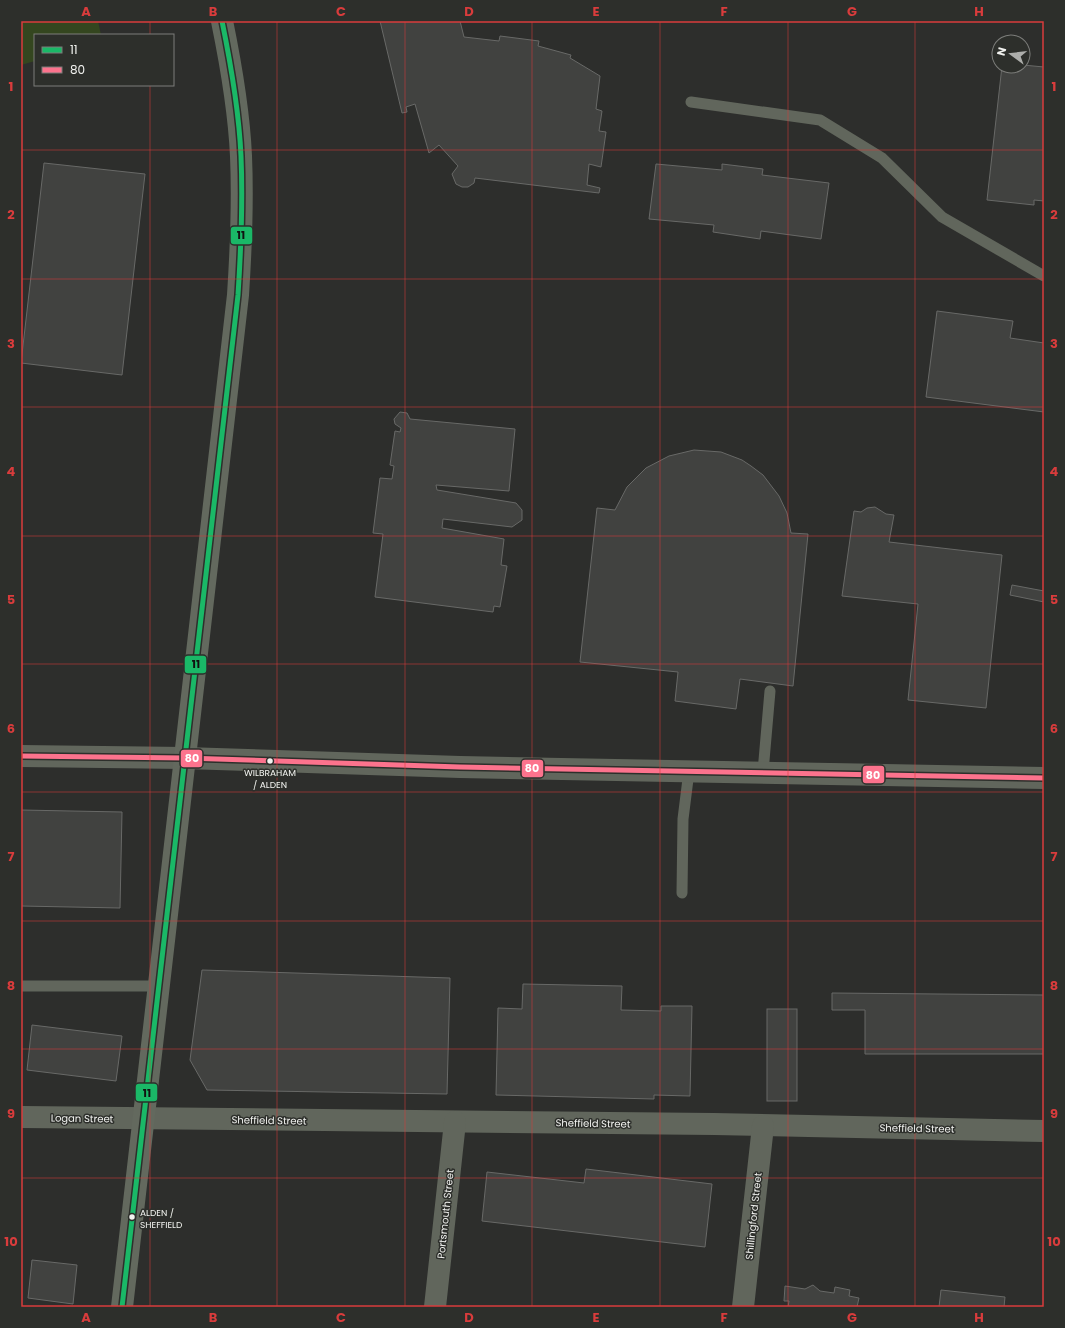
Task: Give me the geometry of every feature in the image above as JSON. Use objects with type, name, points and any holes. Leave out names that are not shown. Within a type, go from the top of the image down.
[{"type":"main road","points":[[122,1307],[234,340],[240,264],[241,154],[228,50],[222,21]]},
{"type":"street","points":[[21,756],[185,758],[452,766],[1044,778]]},
{"type":"street","name":"Logan Street","points":[[21,1117],[143,1118]]},
{"type":"street","name":"Sheffield Street","points":[[143,1118],[1044,1131]]},
{"type":"street","name":"Portsmouth Street","points":[[435,1307],[455,1122]]},
{"type":"street","name":"Shillingford Street","points":[[743,1307],[763,1126]]},
{"type":"lane","points":[[691,102],[820,120],[882,158],[942,217],[1044,276]]},
{"type":"lane","points":[[763,772],[770,691]]},
{"type":"lane","points":[[682,893],[683,819],[689,771]]},
{"type":"lane","points":[[21,986],[158,986]]},
{"type":"green space","points":[[21,21],[98,21],[101,34],[34,34],[34,61],[21,65]]},
{"type":"building","points":[[380,21],[460,21],[464,37],[499,41],[500,36],[539,41],[538,46],[571,55],[570,58],[600,76],[596,109],[602,111],[599,131],[606,132],[601,167],[589,164],[587,185],[600,188],[599,193],[475,178],[474,183],[468,187],[462,187],[456,184],[452,174],[458,166],[439,145],[429,153],[415,104],[406,107],[407,112],[402,113]]},
{"type":"building","points":[[1031,66],[1044,67],[1044,201],[1034,200],[1034,205],[987,200],[1001,74],[1031,74]]},
{"type":"building","points":[[44,163],[145,174],[122,375],[21,363]]},
{"type":"building","points":[[656,164],[722,170],[722,164],[763,169],[762,175],[829,183],[821,239],[761,231],[760,239],[713,232],[714,225],[649,219]]},
{"type":"building","points":[[937,311],[1013,321],[1010,338],[1044,343],[1044,412],[926,397]]},
{"type":"building","points":[[400,412],[407,413],[410,419],[515,429],[509,491],[436,485],[437,490],[516,503],[522,510],[522,520],[512,527],[443,519],[442,528],[504,539],[501,565],[507,566],[500,607],[494,606],[493,612],[375,597],[383,534],[373,533],[380,478],[392,479],[394,466],[390,465],[395,431],[400,432],[401,428],[395,424],[394,419]]},
{"type":"building","points":[[694,450],[721,452],[742,460],[751,466],[763,475],[779,496],[787,513],[791,533],[808,534],[793,686],[740,679],[736,709],[675,701],[678,672],[580,662],[597,508],[615,510],[627,487],[646,468],[669,456]]},
{"type":"building","points":[[875,507],[886,514],[894,515],[889,542],[1002,555],[986,708],[908,700],[918,604],[842,596],[854,511],[861,512],[867,508]]},
{"type":"building","points":[[1012,585],[1044,591],[1044,602],[1010,595]]},
{"type":"building","points":[[21,810],[122,812],[120,908],[21,906]]},
{"type":"building","points":[[202,970],[450,978],[447,1094],[207,1090],[190,1060]]},
{"type":"building","points":[[523,984],[622,986],[621,1010],[661,1011],[661,1006],[692,1006],[690,1096],[654,1095],[654,1099],[496,1095],[498,1008],[522,1009]]},
{"type":"building","points":[[832,993],[1044,995],[1044,1054],[865,1054],[865,1010],[832,1010]]},
{"type":"building","points":[[767,1009],[797,1009],[797,1101],[767,1101]]},
{"type":"building","points":[[32,1025],[122,1036],[116,1081],[27,1070]]},
{"type":"building","points":[[586,1169],[712,1184],[705,1247],[482,1221],[487,1172],[584,1183]]},
{"type":"building","points":[[32,1260],[77,1265],[73,1304],[28,1298]]},
{"type":"building","points":[[813,1285],[820,1291],[834,1293],[835,1287],[850,1290],[849,1296],[859,1298],[857,1307],[788,1307],[789,1301],[784,1301],[785,1286],[805,1289]]},
{"type":"building","points":[[941,1290],[1005,1297],[1004,1307],[939,1307]]},
{"type":"transit line","name":"11","points":[[122,1307],[238,295],[242,191],[241,156],[234,88],[222,21]]},
{"type":"transit line","name":"80","points":[[21,756],[185,758],[460,767],[1044,778]]},
{"type":"place","name":"WILBRAHAM / ALDEN","points":[[270,761]]},
{"type":"place","name":"ALDEN / SHEFFIELD","points":[[132,1217]]}]
